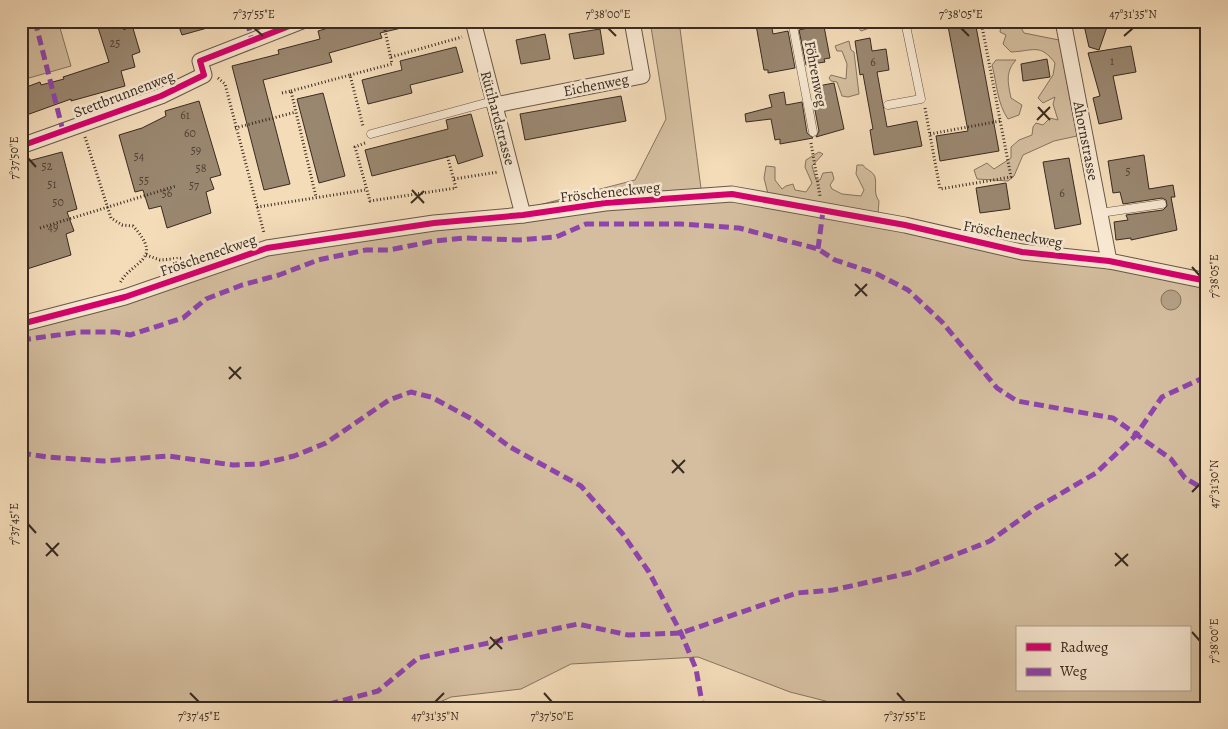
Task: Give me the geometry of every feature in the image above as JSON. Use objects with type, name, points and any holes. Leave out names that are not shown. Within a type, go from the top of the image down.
[{"type":"street","points":[[204,75],[200,60],[302,21]]},
{"type":"street","name":"Eichenweg","points":[[494,103],[642,76],[632,21]]},
{"type":"street","name":"Ahornstrasse","points":[[1062,21],[1109,261]]},
{"type":"street","name":"Rütihardstrasse","points":[[474,28],[523,215]]},
{"type":"street","name":"Stettbrunnenweg","points":[[21,146],[161,96],[204,75]]},
{"type":"street","name":"Fröscheneckweg","points":[[21,324],[114,300],[268,248],[434,223],[523,215],[605,203],[732,194],[905,225],[1022,252],[1109,261],[1207,281]]},
{"type":"lane","name":"Föhrenweg","points":[[792,21],[813,132]]},
{"type":"lane","points":[[888,105],[921,100],[905,21]]},
{"type":"lane","points":[[371,134],[494,103]]},
{"type":"lane","points":[[1100,213],[1162,204]]},
{"type":"path","points":[[282,93],[392,64],[383,21]]},
{"type":"path","points":[[921,100],[925,106],[940,188],[1010,177],[981,21]]},
{"type":"path","points":[[391,57],[474,28]]},
{"type":"path","points":[[204,75],[214,75],[225,84],[268,248]]},
{"type":"path","points":[[350,75],[365,131],[371,134],[372,141],[355,147],[370,201],[456,188],[447,155]]},
{"type":"path","points":[[291,91],[316,197]]},
{"type":"path","points":[[236,128],[296,112]]},
{"type":"path","points":[[930,134],[1000,121]]},
{"type":"path","points":[[81,125],[106,207],[113,221],[133,226],[140,234],[146,255],[140,265],[120,281],[114,300]]},
{"type":"path","points":[[813,132],[809,134],[823,211]]},
{"type":"path","points":[[454,179],[512,170]]},
{"type":"path","points":[[40,228],[176,186]]},
{"type":"path","points":[[256,207],[366,190]]},
{"type":"path","points":[[146,255],[160,260],[183,258]]},
{"type":"shaded area","points":[[58,21],[71,66],[29,78],[21,51],[21,22]]},
{"type":"shaded area","points":[[650,21],[679,21],[702,196],[1207,281],[1207,708],[853,708],[790,692],[698,657],[571,664],[521,689],[451,697],[427,708],[21,708],[21,328],[132,300],[270,255],[466,224],[635,180],[666,119]]},
{"type":"shaded area","points":[[859,21],[889,21],[861,31],[858,27]]},
{"type":"shaded area","points":[[1007,21],[1017,21],[1024,33],[1059,40],[1077,136],[1054,141],[1023,155],[1014,176],[1008,181],[977,179],[974,170],[987,163],[994,169],[1011,158],[1011,147],[1019,140],[1032,135],[1033,127],[1036,123],[1043,125],[1050,118],[1058,120],[1053,104],[1055,97],[1043,103],[1038,98],[1053,75],[1055,63],[1041,50],[1011,52],[1003,44],[1006,35],[1000,32],[1001,25]]},
{"type":"shaded area","points":[[849,41],[851,50],[854,52],[859,94],[848,97],[842,96],[837,82],[831,81],[829,78],[831,75],[846,79],[847,64],[842,51],[837,51],[835,46]]},
{"type":"shaded area","points":[[996,60],[1016,60],[1010,69],[1009,87],[1011,98],[1022,105],[1019,115],[1008,119],[999,100],[992,65]]},
{"type":"shaded area","points":[[819,152],[823,154],[812,166],[816,180],[820,180],[823,173],[832,172],[834,179],[830,185],[832,189],[842,194],[861,196],[864,190],[856,174],[857,165],[863,165],[873,173],[876,180],[876,195],[879,201],[878,214],[769,198],[764,178],[766,166],[775,167],[775,180],[782,189],[793,184],[795,190],[806,192],[812,183],[805,167],[806,160]]},
{"type":"shaded area","points":[[1167,290],[1175,290],[1181,296],[1181,304],[1175,310],[1167,310],[1161,304],[1161,296]]},
{"type":"building","points":[[96,21],[122,21],[124,30],[132,25],[140,52],[132,55],[135,67],[121,71],[125,86],[71,101],[71,99],[21,117],[21,89],[40,82],[41,85],[64,79],[63,77],[109,62]]},
{"type":"building","points":[[177,21],[218,21],[218,25],[182,35]]},
{"type":"building","points":[[352,21],[410,21],[410,26],[380,33],[382,38],[329,53],[332,62],[263,80],[290,184],[264,190],[232,66],[279,54],[278,50],[320,39],[318,31]]},
{"type":"building","points":[[807,21],[823,21],[830,58],[824,59],[825,62],[806,65],[799,30],[808,28]]},
{"type":"building","points":[[947,21],[975,21],[999,151],[940,161],[936,136],[968,131]]},
{"type":"building","points":[[1083,21],[1109,21],[1099,50],[1089,47]]},
{"type":"building","points":[[771,22],[773,34],[788,31],[795,68],[768,73],[768,70],[764,70],[756,25]]},
{"type":"building","points":[[600,29],[604,54],[574,59],[569,34]]},
{"type":"building","points":[[545,34],[550,59],[521,64],[516,40]]},
{"type":"building","points":[[870,38],[872,51],[886,49],[889,70],[877,72],[887,127],[917,121],[922,146],[874,155],[870,130],[873,129],[863,74],[860,75],[855,41]]},
{"type":"building","points":[[1131,46],[1136,72],[1113,76],[1122,119],[1099,124],[1093,98],[1100,96],[1088,53]]},
{"type":"building","points":[[456,47],[463,72],[410,85],[412,93],[368,104],[362,80],[402,70],[400,61]]},
{"type":"building","points":[[1047,59],[1050,77],[1023,81],[1021,64]]},
{"type":"building","points":[[834,83],[844,129],[816,137],[819,131],[813,100],[820,98],[818,86]]},
{"type":"building","points":[[784,92],[786,105],[802,102],[807,133],[813,138],[780,144],[780,139],[775,140],[771,119],[746,122],[745,114],[772,107],[769,95]]},
{"type":"building","points":[[323,93],[345,176],[319,183],[297,99]]},
{"type":"building","points":[[621,96],[626,121],[525,140],[520,114]]},
{"type":"building","points":[[199,101],[221,175],[210,178],[214,189],[206,192],[211,213],[167,228],[161,206],[149,209],[143,190],[135,192],[119,135],[142,128],[166,116],[165,111]]},
{"type":"building","points":[[471,114],[483,156],[458,164],[455,155],[372,176],[365,150],[448,129],[446,120]]},
{"type":"building","points":[[62,152],[77,209],[67,212],[74,231],[66,234],[71,255],[27,269],[21,249],[21,163]]},
{"type":"building","points":[[1144,155],[1149,189],[1173,185],[1175,197],[1171,197],[1177,230],[1131,240],[1131,238],[1116,240],[1114,222],[1128,220],[1126,215],[1163,210],[1167,206],[1166,200],[1162,198],[1123,204],[1120,192],[1113,193],[1108,161]]},
{"type":"building","points":[[1069,158],[1081,224],[1055,229],[1043,162]]},
{"type":"building","points":[[1006,183],[1010,209],[980,213],[976,188]]},
{"type":"marked path","points":[[35,21],[63,131]]},
{"type":"marked path","points":[[247,21],[252,40]]},
{"type":"marked path","points":[[818,249],[823,211]]},
{"type":"marked path","points":[[21,340],[80,332],[115,332],[130,335],[183,318],[206,299],[242,285],[279,275],[318,260],[366,250],[389,250],[434,241],[465,238],[518,240],[556,237],[586,224],[681,224],[739,228],[818,249],[835,260],[877,274],[908,290],[942,322],[997,388],[1017,401],[1113,418],[1171,459],[1185,478],[1207,491]]},
{"type":"marked path","points":[[314,708],[378,691],[418,658],[578,624],[628,635],[681,633],[797,593],[833,590],[909,573],[990,541],[1036,508],[1096,473],[1136,435],[1162,397],[1207,376]]},
{"type":"marked path","points":[[21,453],[104,461],[168,456],[233,465],[261,464],[294,456],[326,443],[389,400],[411,392],[431,397],[474,420],[510,447],[581,486],[622,533],[649,572],[681,633],[696,669],[703,708]]},
{"type":"cycle path","points":[[21,146],[161,96],[204,75],[200,61],[302,21]]},
{"type":"cycle path","points":[[21,324],[125,297],[267,248],[434,223],[523,215],[605,203],[732,194],[905,225],[1022,252],[1109,261],[1207,281]]}]
